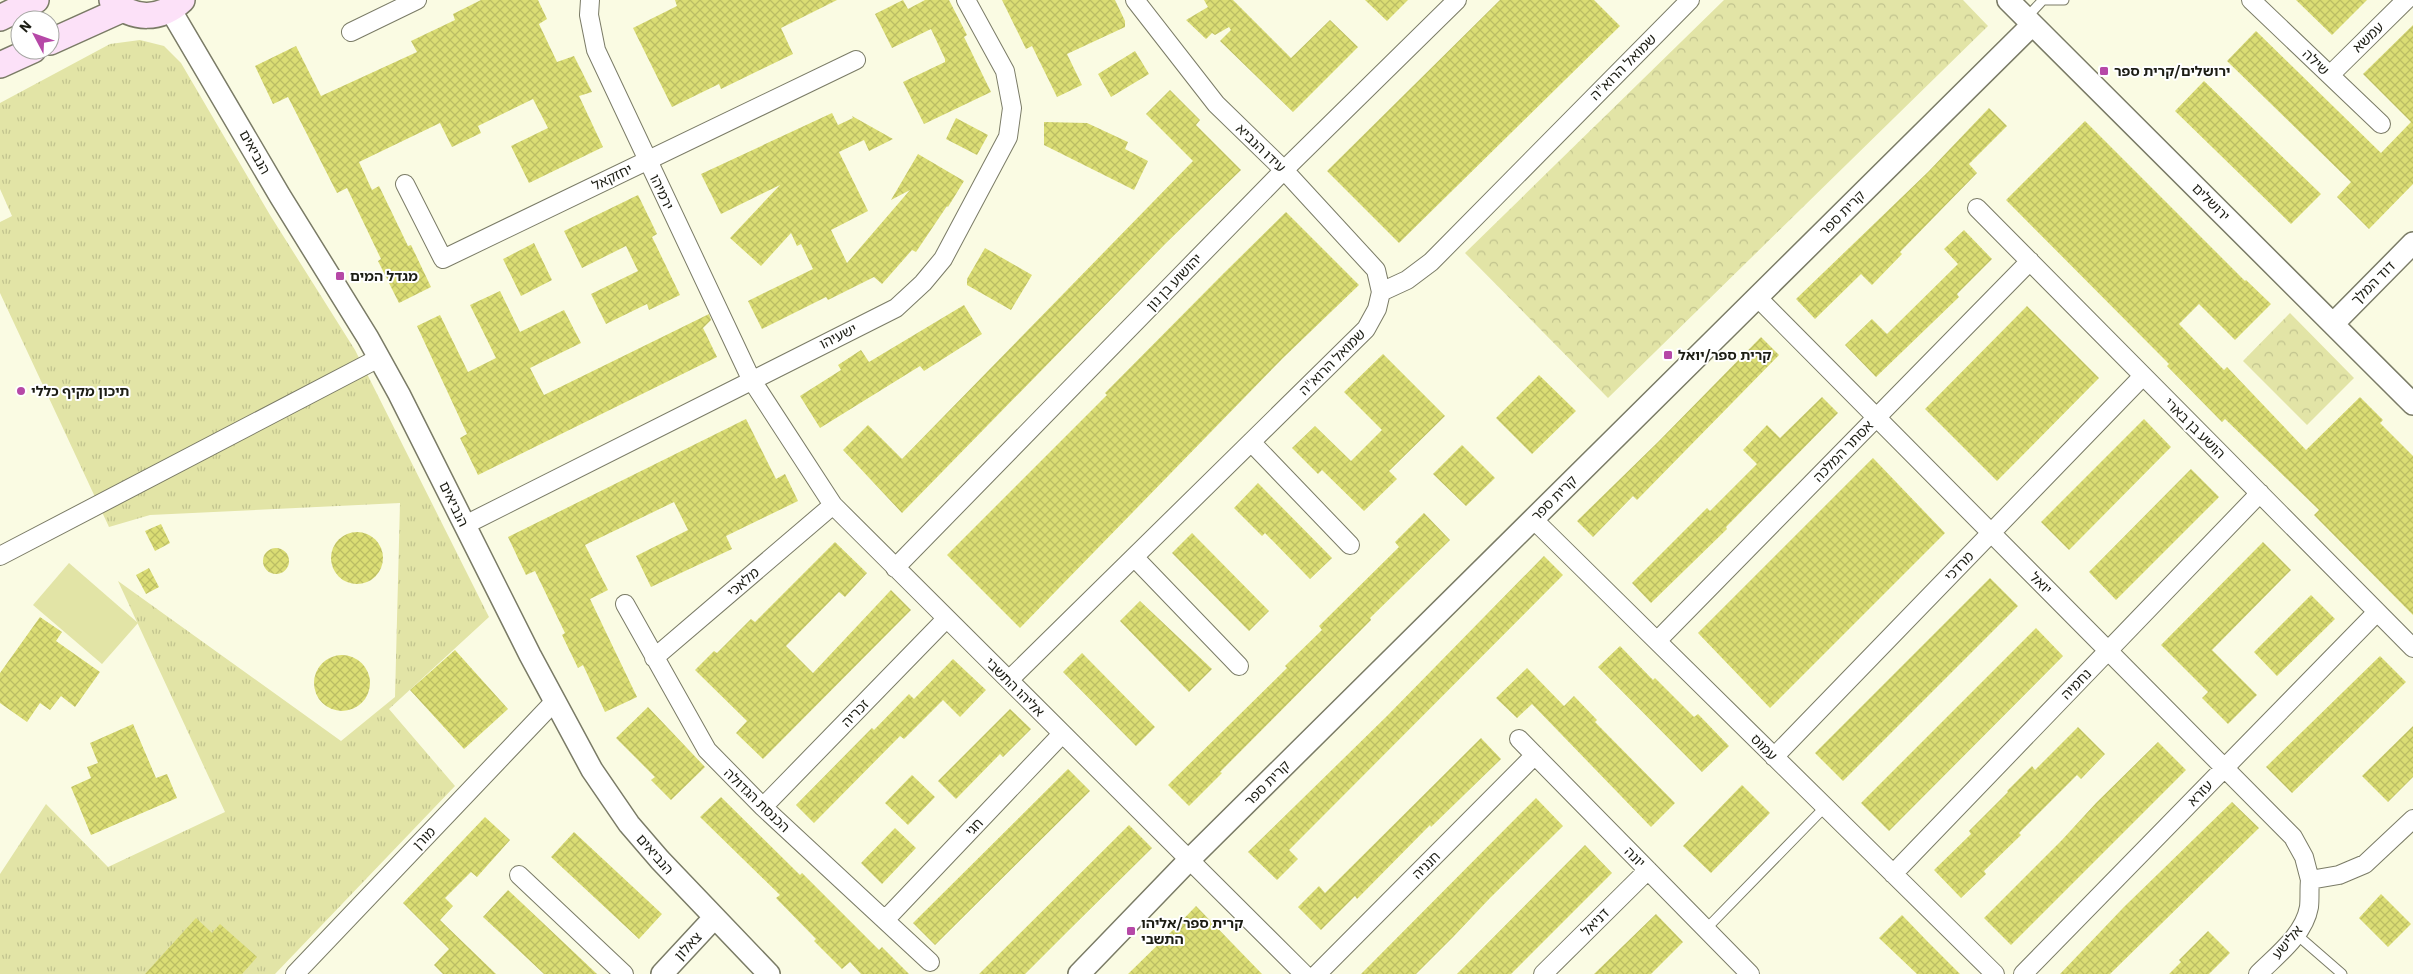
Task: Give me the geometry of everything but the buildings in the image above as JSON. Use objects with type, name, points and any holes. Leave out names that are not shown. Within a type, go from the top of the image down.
[{"type":"main road","points":[[0,18],[36,0]]},
{"type":"main road","points":[[60,37],[118,5],[143,16],[157,15],[176,5]]},
{"type":"street","points":[[351,32],[417,0]]},
{"type":"street","name":"ירמיהו","points":[[590,0],[588,15],[596,50],[751,380]]},
{"type":"street","name":"ישעיהו","points":[[464,525],[896,308],[923,283],[943,259],[1008,137],[1012,108],[1004,71],[966,0]]},
{"type":"street","name":"יהושוע בן נון","points":[[895,568],[1284,170],[1457,0]]},
{"type":"street","name":"שמואל הרוא\"ה","points":[[1009,680],[1366,329],[1377,309],[1381,292],[1408,280],[1431,262],[1690,0]]},
{"type":"street","name":"ירושלים","points":[[2008,0],[2413,404]]},
{"type":"street","name":"שילה","points":[[2251,0],[2382,124]]},
{"type":"street","name":"עמשא","points":[[2330,75],[2406,0]]},
{"type":"street","name":"עידו הנביא","points":[[1140,1],[1216,104],[1284,170],[1376,270],[1381,292]]},
{"type":"street","name":"הנביאים","points":[[176,5],[283,202],[379,358],[554,702],[592,770],[620,811],[660,860],[769,974]]},
{"type":"street","name":"קרית ספר","points":[[1079,974],[1189,860],[1757,297],[2029,22]]},
{"type":"street","name":"יחזקאל","points":[[405,184],[443,259],[856,60]]},
{"type":"street","name":"הושע בן בארי","points":[[1977,208],[2413,648]]},
{"type":"street","name":"דוד המלך","points":[[2333,324],[2413,243]]},
{"type":"street","name":"אסתר המלכה","points":[[1657,641],[2030,261]]},
{"type":"street","name":"יואל","points":[[1757,297],[2293,837],[2304,857],[2310,880]]},
{"type":"street","points":[[0,556],[379,358]]},
{"type":"street","name":"מרדכי","points":[[1774,757],[2143,376]]},
{"type":"street","name":"אליהו התשבי","points":[[751,380],[833,506],[1304,974]]},
{"type":"street","points":[[1251,442],[1350,545]]},
{"type":"street","name":"נחמיה","points":[[1893,874],[2260,493]]},
{"type":"street","name":"מלאכי","points":[[654,658],[833,506]]},
{"type":"street","name":"עמוס","points":[[1533,519],[1995,974]]},
{"type":"street","points":[[1134,557],[1239,666]]},
{"type":"street","name":"הכנסת הגדולה","points":[[625,604],[707,750],[763,806],[930,962]]},
{"type":"street","name":"עזרא","points":[[2023,974],[2377,612]]},
{"type":"street","name":"זכריה","points":[[763,806],[946,618]]},
{"type":"street","name":"מורן","points":[[295,974],[554,702]]},
{"type":"street","name":"חגי","points":[[885,920],[1062,734]]},
{"type":"street","name":"יונה","points":[[1519,739],[1750,974]]},
{"type":"street","name":"חנניה","points":[[1317,974],[1534,755]]},
{"type":"street","points":[[2310,880],[2339,875],[2365,864],[2413,819]]},
{"type":"street","name":"דניאל","points":[[1543,974],[1648,870]]},
{"type":"street","points":[[518,875],[624,974]]},
{"type":"street","name":"אלישע","points":[[2258,974],[2303,924],[2308,907],[2310,880]]},
{"type":"street","name":"צאלון","points":[[662,974],[714,918]]},
{"type":"lane","points":[[2029,22],[2043,0],[2064,0]]},
{"type":"lane","points":[[1706,929],[1825,807]]},
{"type":"lane","points":[[2296,934],[2342,974]]},
{"type":"green space","points":[[1724,0],[1963,0],[1988,26],[1608,398],[1465,253]]},
{"type":"green space","points":[[140,40],[164,46],[181,63],[270,215],[355,350],[489,617],[389,709],[455,786],[275,974],[0,974],[0,874],[46,804],[108,867],[225,812],[118,581],[341,741],[395,697],[400,503],[150,515],[109,527],[0,293],[0,222],[12,216],[0,189],[0,103],[110,44]]},
{"type":"green space","points":[[2290,313],[2354,378],[2307,425],[2243,361]]},
{"type":"green space","points":[[69,563],[138,623],[102,664],[33,605]]},
{"type":"place","name":"ירושלים/קרית ספר","points":[[2104,71]]},
{"type":"place","name":"מגדל המים","points":[[340,276]]},
{"type":"place","name":"קרית ספר/יואל","points":[[1668,355]]},
{"type":"place","name":"תיכון מקיף כללי","points":[[21,391]]},
{"type":"place","name":"קרית ספר/אליהו התשבי","points":[[1131,931]]}]
